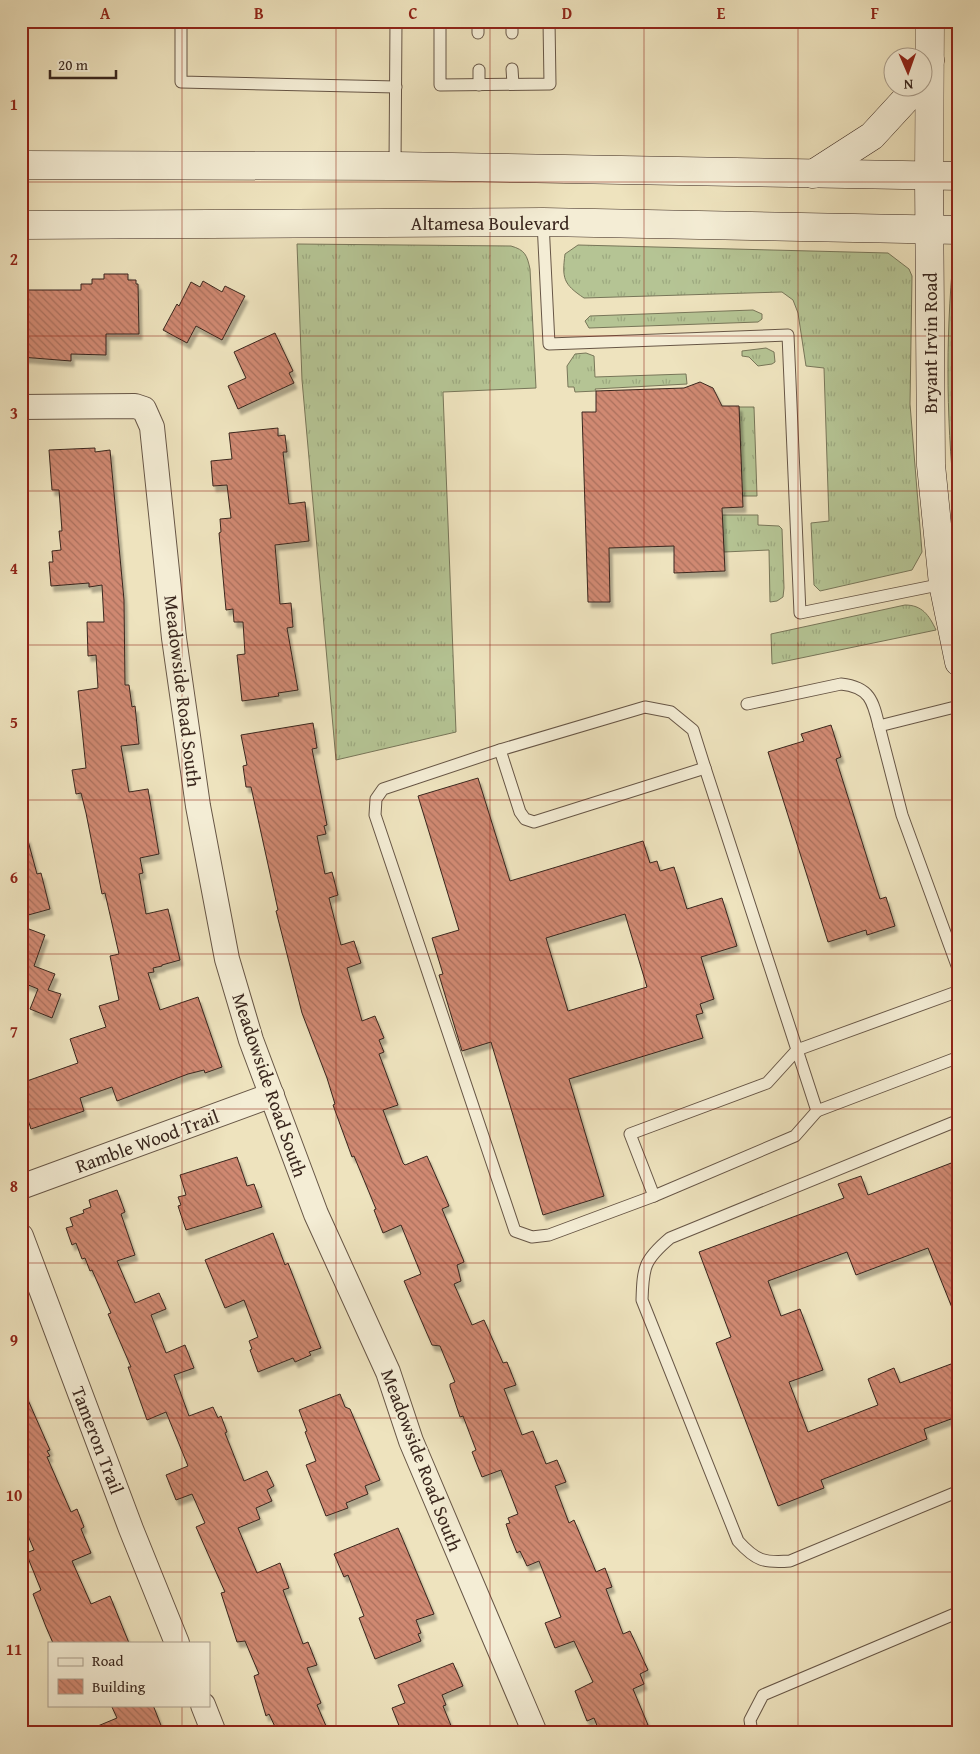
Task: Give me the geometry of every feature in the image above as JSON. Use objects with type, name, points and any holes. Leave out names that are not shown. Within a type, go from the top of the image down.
[{"type":"main road","name":"Bryant Irvin Road","points":[[928,48],[930,21]]},
{"type":"main road","points":[[813,174],[872,136],[904,98]]},
{"type":"main road","name":"Bryant Irvin Road","points":[[927,98],[931,456],[943,584],[959,662]]},
{"type":"main road","points":[[21,165],[395,166],[959,176]]},
{"type":"main road","name":"Altamesa Boulevard","points":[[21,225],[543,222],[929,231],[959,230]]},
{"type":"street","name":"Meadowside Road South","points":[[21,407],[135,406],[144,409],[152,427],[174,638],[198,806],[227,959],[251,1040],[316,1214],[388,1372],[411,1441],[535,1733]]},
{"type":"street","name":"Ramble Wood Trail","points":[[21,1187],[272,1095]]},
{"type":"street","name":"Tameron Trail","points":[[21,1236],[131,1529],[177,1642]]},
{"type":"street","points":[[203,1706],[214,1733]]},
{"type":"lane","points":[[181,21],[181,82],[396,87]]},
{"type":"lane","points":[[395,166],[396,21]]},
{"type":"lane","points":[[440,21],[440,85],[550,84],[549,21]]},
{"type":"lane","points":[[512,21],[512,33]]},
{"type":"lane","points":[[478,85],[479,70]]},
{"type":"lane","points":[[512,70],[512,84]]},
{"type":"lane","points":[[543,222],[549,344],[788,335],[800,613],[943,584]]},
{"type":"lane","points":[[747,704],[834,686],[849,685],[857,687],[870,698],[874,704],[902,815],[959,971]]},
{"type":"lane","points":[[879,726],[959,706]]},
{"type":"lane","points":[[817,1111],[693,730],[671,712],[645,707],[500,750],[383,789],[376,799],[375,816],[515,1231],[532,1237],[549,1235],[654,1196],[795,1136],[817,1111],[959,1057]]},
{"type":"lane","points":[[500,750],[520,812],[525,819],[534,822],[705,768]]},
{"type":"lane","points":[[654,1196],[630,1134],[767,1083],[797,1050],[959,991]]},
{"type":"lane","points":[[959,1120],[670,1238],[651,1254],[643,1273],[642,1300],[738,1541],[752,1557],[771,1563],[790,1560],[959,1491]]},
{"type":"lane","points":[[752,1733],[750,1720],[763,1695],[956,1612],[959,1617]]},
{"type":"green space","points":[[297,244],[511,246],[525,254],[530,269],[536,388],[443,392],[456,732],[336,760],[302,380]]},
{"type":"green space","points":[[578,245],[888,253],[909,269],[912,276],[910,404],[922,552],[912,570],[820,591],[814,585],[811,523],[829,521],[824,368],[806,366],[798,313],[793,300],[782,292],[584,298],[572,289],[564,275],[565,254]]},
{"type":"green space","points":[[952,272],[959,272],[959,532],[952,468],[948,402],[948,336]]},
{"type":"green space","points":[[753,310],[762,314],[762,319],[758,322],[589,328],[585,321],[590,316]]},
{"type":"green space","points":[[766,348],[774,352],[775,362],[772,364],[758,366],[749,357],[742,356],[742,351]]},
{"type":"green space","points":[[586,353],[594,356],[595,377],[686,374],[687,384],[595,389],[596,391],[575,392],[574,387],[568,387],[567,366],[575,354]]},
{"type":"green space","points":[[739,407],[754,407],[757,496],[742,496]]},
{"type":"green space","points":[[722,515],[758,515],[758,525],[779,526],[782,529],[783,597],[777,601],[770,602],[769,550],[724,552]]},
{"type":"green space","points":[[911,605],[924,612],[936,630],[772,664],[771,634]]},
{"type":"building","points":[[104,274],[128,274],[128,280],[136,280],[136,284],[138,284],[139,334],[106,334],[106,355],[71,354],[71,361],[21,357],[21,290],[81,290],[81,284],[92,284],[92,279],[104,279]]},
{"type":"building","points":[[203,281],[222,292],[225,286],[245,296],[222,340],[196,326],[187,343],[163,330],[177,304],[179,306],[191,282],[200,287]]},
{"type":"building","points":[[275,333],[293,371],[289,373],[294,383],[238,409],[228,386],[246,378],[234,352]]},
{"type":"building","points":[[700,382],[713,388],[722,406],[739,406],[743,507],[722,508],[725,571],[674,573],[674,546],[609,548],[610,602],[588,602],[582,412],[596,412],[596,391],[684,388]]},
{"type":"building","points":[[278,428],[278,436],[285,435],[287,452],[283,452],[289,504],[305,502],[309,541],[275,545],[280,604],[291,603],[293,627],[287,628],[298,690],[278,693],[279,696],[242,701],[237,655],[245,654],[243,622],[234,622],[233,609],[226,610],[219,533],[221,532],[220,519],[231,518],[227,485],[213,486],[211,461],[232,459],[229,433]]},
{"type":"building","points":[[95,448],[95,452],[110,450],[124,600],[125,685],[129,685],[132,707],[135,706],[139,744],[121,746],[129,792],[148,789],[159,854],[140,858],[143,873],[139,874],[146,914],[168,909],[180,960],[153,968],[154,972],[148,973],[160,1010],[198,997],[222,1067],[205,1073],[204,1070],[188,1074],[117,1101],[112,1087],[80,1098],[84,1111],[31,1129],[21,1099],[21,1092],[26,1090],[24,1082],[78,1063],[70,1039],[106,1027],[99,1006],[119,1000],[110,956],[119,954],[105,893],[102,894],[81,793],[76,794],[72,770],[86,768],[78,691],[98,688],[96,655],[88,656],[87,622],[104,622],[102,585],[89,587],[89,583],[51,586],[49,562],[53,562],[52,551],[61,550],[59,531],[62,531],[59,490],[52,490],[49,450]]},
{"type":"building","points":[[313,723],[317,748],[312,749],[327,825],[324,826],[326,834],[317,836],[325,874],[332,872],[338,895],[329,898],[341,945],[354,941],[361,963],[347,968],[362,1021],[375,1016],[384,1038],[379,1040],[384,1052],[379,1054],[398,1105],[383,1110],[403,1163],[405,1165],[427,1156],[449,1206],[442,1209],[464,1262],[457,1265],[461,1281],[454,1284],[472,1325],[484,1320],[503,1363],[507,1362],[516,1385],[504,1389],[522,1435],[533,1431],[546,1464],[557,1460],[566,1482],[555,1486],[569,1523],[574,1520],[596,1572],[605,1568],[612,1587],[606,1589],[623,1634],[630,1631],[648,1670],[640,1674],[644,1684],[633,1689],[648,1725],[640,1727],[643,1733],[600,1733],[594,1718],[587,1721],[575,1691],[593,1682],[574,1641],[555,1648],[545,1623],[561,1617],[539,1561],[527,1566],[520,1551],[517,1553],[506,1524],[510,1523],[508,1518],[518,1514],[501,1470],[482,1477],[472,1452],[476,1450],[463,1416],[460,1417],[450,1387],[450,1384],[455,1382],[440,1346],[432,1345],[404,1281],[421,1274],[401,1225],[383,1233],[374,1210],[376,1209],[354,1156],[352,1157],[333,1105],[335,1104],[327,1078],[302,1013],[276,911],[278,910],[251,787],[246,787],[243,766],[247,765],[241,735]]},
{"type":"building","points":[[831,725],[841,757],[836,759],[880,899],[886,897],[895,926],[867,935],[866,930],[828,942],[768,752],[804,741],[801,734]]},
{"type":"building","points":[[478,778],[510,881],[643,841],[650,863],[657,861],[660,871],[674,867],[687,909],[722,898],[737,946],[701,957],[714,999],[700,1004],[703,1013],[696,1015],[703,1038],[569,1079],[604,1196],[543,1215],[491,1042],[462,1051],[439,975],[443,974],[432,938],[459,930],[418,796]],"holes":[[[625,914],[647,987],[568,1011],[546,938]]]},
{"type":"building","points":[[27,837],[37,874],[41,873],[50,909],[21,917],[21,838]]},
{"type":"building","points":[[21,926],[45,935],[34,966],[55,974],[48,990],[61,994],[52,1018],[30,1009],[38,989],[26,984],[21,993]]},
{"type":"building","points":[[237,1157],[247,1186],[254,1184],[262,1207],[186,1230],[178,1206],[181,1205],[178,1197],[186,1195],[180,1175]]},
{"type":"building","points":[[959,1160],[959,1325],[928,1248],[856,1275],[847,1252],[768,1281],[781,1316],[800,1309],[823,1370],[789,1382],[808,1432],[878,1405],[868,1379],[894,1368],[900,1383],[959,1361],[959,1416],[924,1429],[927,1439],[821,1480],[824,1488],[778,1506],[716,1343],[731,1337],[699,1252],[844,1198],[838,1184],[861,1176],[868,1195]]},
{"type":"building","points":[[117,1190],[125,1212],[121,1214],[135,1255],[117,1261],[135,1303],[159,1293],[166,1309],[151,1315],[166,1353],[185,1345],[194,1368],[174,1375],[189,1416],[213,1407],[218,1418],[221,1416],[227,1432],[225,1433],[244,1481],[267,1471],[274,1486],[267,1490],[272,1501],[256,1508],[260,1519],[238,1528],[257,1573],[280,1563],[289,1588],[283,1590],[303,1644],[308,1642],[317,1665],[307,1668],[321,1703],[317,1705],[329,1733],[278,1733],[269,1714],[266,1716],[254,1676],[259,1674],[245,1641],[237,1642],[221,1593],[225,1592],[196,1527],[205,1523],[192,1494],[176,1500],[166,1475],[188,1466],[166,1412],[147,1420],[128,1367],[131,1367],[108,1314],[111,1313],[92,1270],[90,1271],[85,1258],[82,1259],[76,1243],[72,1245],[66,1228],[73,1226],[70,1218],[84,1213],[83,1210],[91,1207],[89,1200]]},
{"type":"building","points":[[273,1233],[285,1265],[288,1263],[321,1348],[309,1352],[311,1355],[295,1362],[293,1358],[258,1372],[250,1350],[252,1349],[249,1341],[258,1337],[244,1300],[225,1308],[205,1260]]},
{"type":"building","points":[[21,1384],[50,1450],[47,1451],[50,1456],[47,1457],[71,1512],[77,1509],[84,1527],[81,1529],[91,1553],[72,1561],[91,1604],[110,1596],[129,1642],[53,1642],[33,1594],[41,1590],[26,1553],[34,1550],[24,1526],[27,1525],[21,1509]]},
{"type":"building","points":[[340,1394],[345,1407],[350,1409],[380,1480],[365,1486],[368,1494],[346,1503],[348,1508],[326,1516],[306,1465],[316,1461],[299,1410]]},
{"type":"building","points":[[398,1528],[434,1614],[416,1620],[421,1633],[418,1634],[421,1641],[375,1659],[359,1618],[364,1616],[348,1575],[344,1577],[334,1554]]},
{"type":"building","points":[[453,1663],[463,1686],[442,1695],[446,1705],[443,1706],[454,1733],[402,1733],[392,1708],[405,1703],[398,1685]]},
{"type":"building","points":[[111,1706],[153,1706],[164,1733],[81,1733],[117,1718]]}]
